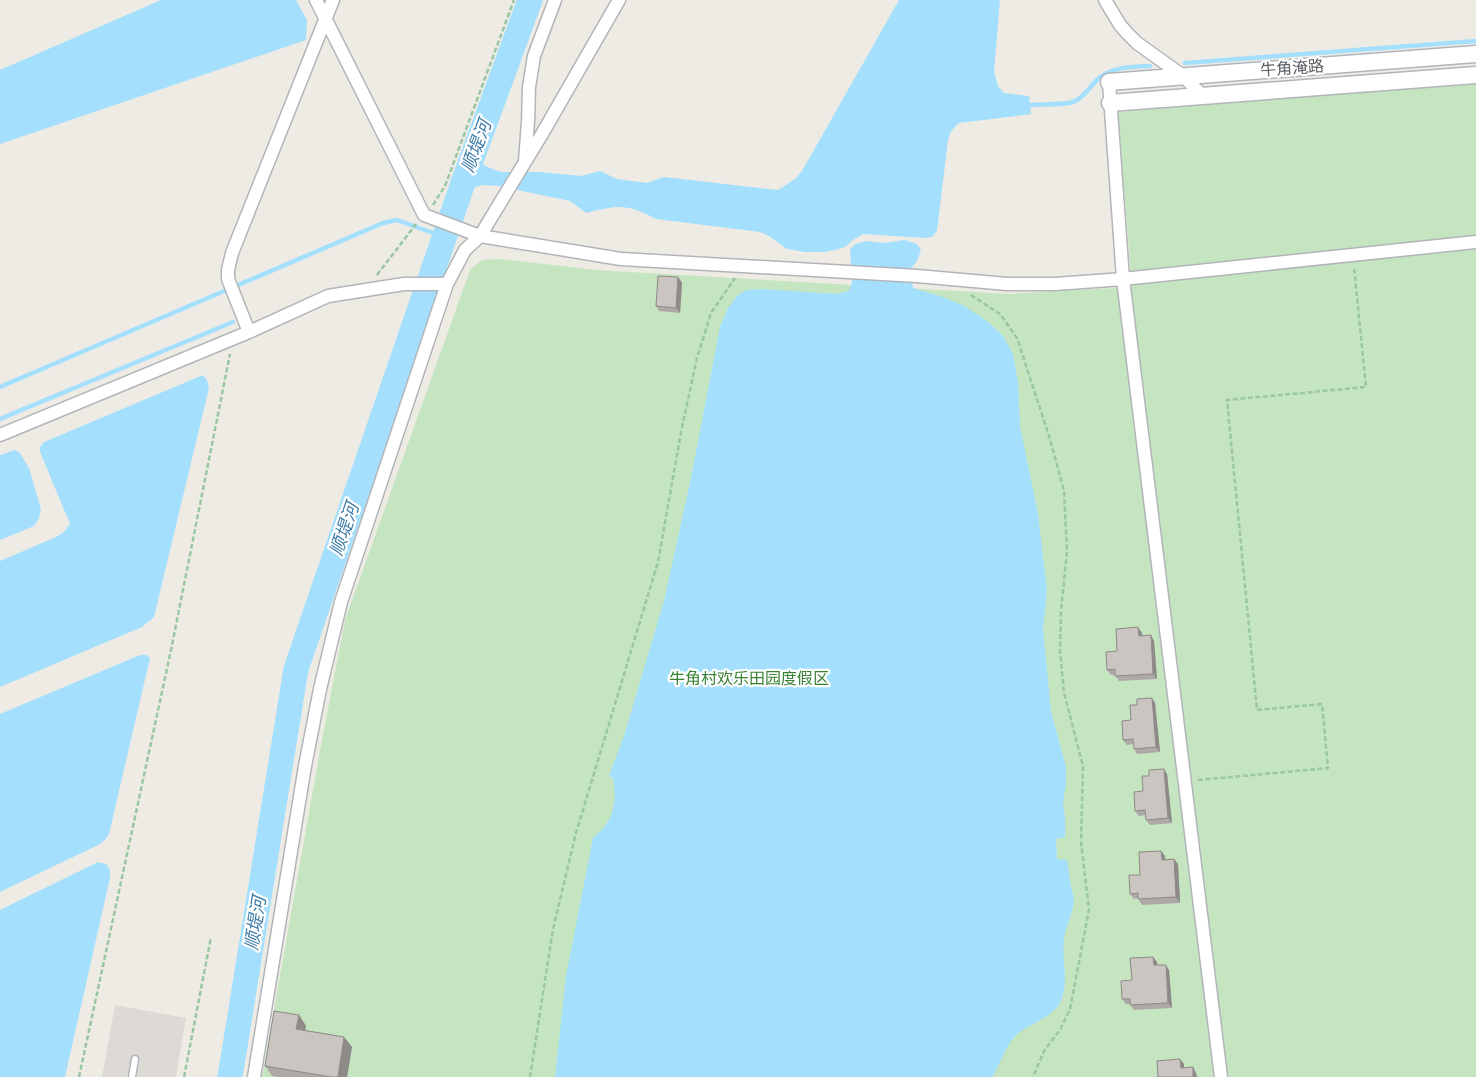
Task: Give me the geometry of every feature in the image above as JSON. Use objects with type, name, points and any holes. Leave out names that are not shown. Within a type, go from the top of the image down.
[{"type":"street","points":[[316,0],[421,218],[480,236],[621,259],[918,276],[1007,284],[1055,284],[1123,279],[1476,242]]},
{"type":"street","points":[[249,332],[230,286],[228,270],[232,254],[333,0]]},
{"type":"street","points":[[525,163],[529,87],[534,56],[555,0]]},
{"type":"street","points":[[254,1077],[305,766],[341,602],[447,284],[466,250],[480,236],[525,163],[619,0]]},
{"type":"street","points":[[1105,0],[1120,25],[1137,43],[1183,76],[1203,96]]},
{"type":"street","name":"牛角淹路","points":[[1109,82],[1476,54]]},
{"type":"street","name":"牛角淹路","points":[[1110,104],[1476,75]]},
{"type":"street","points":[[1109,82],[1123,279],[1221,1077]]},
{"type":"street","points":[[0,436],[249,332],[328,296],[404,284],[447,284]]},
{"type":"lane","points":[[132,1077],[135,1059]]},
{"type":"path","points":[[368,290],[382,267],[446,186],[514,0]]},
{"type":"path","points":[[1185,782],[1328,768],[1322,704],[1257,710],[1227,400],[1366,387],[1353,255]]},
{"type":"path","points":[[530,1077],[553,929],[576,833],[658,562],[682,427],[697,358],[712,313],[728,286],[744,266]]},
{"type":"path","points":[[970,294],[1000,314],[1017,338],[1048,431],[1064,491],[1067,552],[1060,651],[1064,693],[1083,766],[1080,842],[1089,910],[1070,1009],[1060,1030],[1044,1051],[1033,1077]]},
{"type":"path","points":[[79,1077],[171,650],[234,338]]},
{"type":"path","points":[[184,1077],[211,937]]},
{"type":"shaded area","points":[[115,1005],[186,1018],[176,1077],[102,1077]]},
{"type":"green space","name":"牛角村欢乐田园度假区","points":[[1476,83],[1476,1077],[262,1077],[345,620],[470,270],[482,260],[502,259],[596,270],[1009,294],[1132,287],[1118,112]]},
{"type":"water","points":[[161,0],[296,0],[307,20],[306,40],[0,144],[0,70]]},
{"type":"water","points":[[899,0],[1000,0],[994,72],[998,86],[1004,93],[1029,96],[1031,114],[959,123],[951,131],[948,140],[937,231],[932,237],[863,234],[845,247],[825,252],[805,252],[787,249],[760,232],[656,219],[629,208],[614,207],[586,213],[570,201],[499,186],[483,185],[460,191],[471,160],[500,172],[540,172],[581,176],[600,171],[617,179],[647,183],[664,177],[778,190],[795,179],[802,171]]},
{"type":"water","points":[[905,240],[917,244],[921,250],[917,261],[910,270],[913,288],[964,306],[987,321],[1003,336],[1013,354],[1018,383],[1020,426],[1038,514],[1047,591],[1043,629],[1051,711],[1066,767],[1063,802],[1065,837],[1056,839],[1057,859],[1067,860],[1074,901],[1063,946],[1065,981],[1062,998],[1054,1011],[1017,1034],[1009,1044],[992,1077],[555,1077],[566,976],[593,838],[609,819],[614,804],[613,778],[609,776],[624,736],[664,601],[691,478],[720,327],[728,308],[737,296],[746,290],[762,289],[837,294],[849,291],[852,283],[850,250],[855,244],[866,241],[883,243]]},
{"type":"water","points":[[203,375],[207,380],[209,388],[154,617],[142,627],[0,687],[0,561],[56,537],[64,532],[70,524],[40,452],[40,447],[44,442]]},
{"type":"water","points":[[15,450],[20,453],[29,468],[41,509],[39,518],[34,526],[0,540],[0,455]]},
{"type":"water","points":[[140,655],[146,655],[150,658],[109,834],[98,845],[0,892],[0,714]]},
{"type":"water","points":[[98,862],[106,864],[110,870],[110,878],[65,1077],[0,1077],[0,910]]},
{"type":"building","points":[[658,276],[678,277],[676,308],[656,306]]},
{"type":"building","points":[[1138,627],[1139,636],[1151,635],[1153,674],[1115,676],[1115,669],[1107,670],[1106,652],[1117,651],[1116,629]]},
{"type":"building","points":[[1152,698],[1156,747],[1134,749],[1133,739],[1123,740],[1122,721],[1131,720],[1130,705],[1137,705],[1137,699]]},
{"type":"building","points":[[1164,769],[1168,818],[1146,820],[1145,810],[1135,811],[1134,792],[1143,791],[1142,776],[1149,776],[1149,770]]},
{"type":"building","points":[[1161,851],[1162,860],[1174,859],[1176,897],[1138,899],[1138,893],[1130,894],[1129,875],[1140,875],[1139,852]]},
{"type":"building","points":[[1153,957],[1154,965],[1166,965],[1168,1003],[1130,1005],[1130,999],[1122,999],[1121,981],[1132,980],[1130,958]]},
{"type":"building","points":[[274,1011],[299,1015],[296,1029],[344,1037],[338,1077],[265,1066]]},
{"type":"building","points":[[1180,1059],[1181,1068],[1193,1067],[1193,1077],[1158,1077],[1157,1061]]},
{"type":"waterway","name":"顺堤河","points":[[230,1077],[296,669],[465,177],[530,0]]},
{"type":"waterway","points":[[1185,63],[1476,41]]},
{"type":"waterway","points":[[1030,105],[1073,102],[1083,95],[1098,79],[1110,72],[1123,68],[1150,66]]},
{"type":"waterway","points":[[0,387],[383,223],[397,220],[444,237]]},
{"type":"waterway","points":[[0,419],[233,322]]}]
